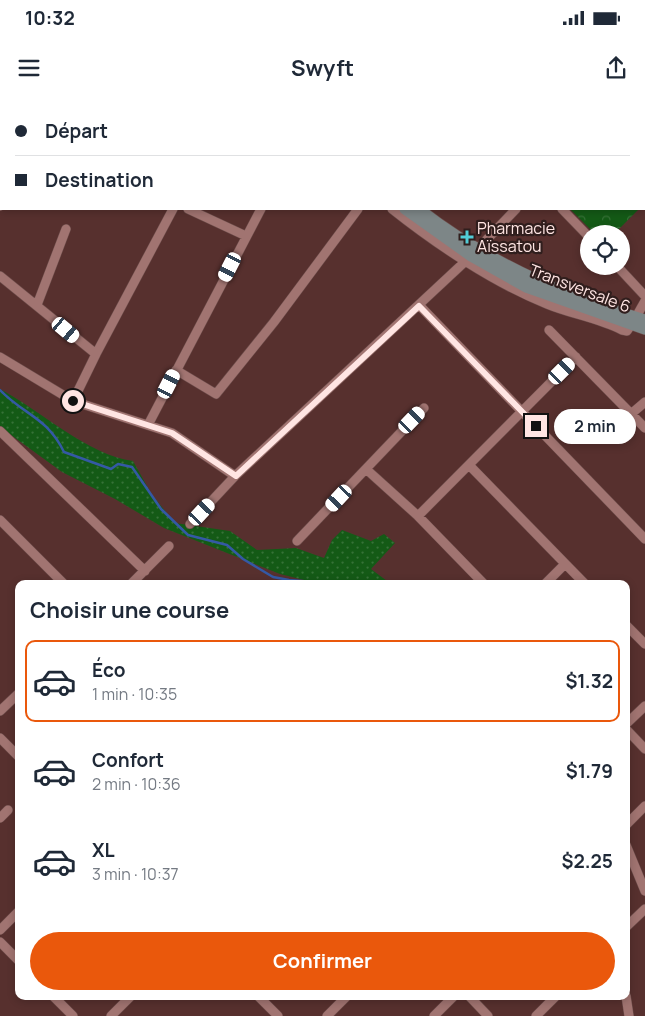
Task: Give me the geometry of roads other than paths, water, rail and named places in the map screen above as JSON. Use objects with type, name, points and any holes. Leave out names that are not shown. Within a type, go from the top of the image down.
[{"type":"main road","name":"Transversale 6","points":[[406,210],[471,256],[548,300],[639,317]]},
{"type":"main road","name":"Transversale 6","points":[[420,210],[471,256],[639,317],[645,329]]},
{"type":"street","points":[[73,401],[172,210]]},
{"type":"street","points":[[190,210],[246,236]]},
{"type":"street","points":[[148,426],[260,210]]},
{"type":"street","points":[[176,370],[216,394],[274,322],[357,210]]},
{"type":"street","points":[[393,210],[421,232],[471,256]]},
{"type":"street","points":[[190,524],[236,476],[471,256],[511,210]]},
{"type":"street","points":[[563,210],[580,228]]},
{"type":"street","points":[[37,305],[66,229]]},
{"type":"street","points":[[625,275],[645,296]]},
{"type":"street","points":[[0,276],[96,354]]},
{"type":"street","points":[[639,317],[645,301]]},
{"type":"street","points":[[419,306],[645,538]]},
{"type":"street","points":[[549,330],[645,428]]},
{"type":"street","points":[[0,357],[73,401],[172,433],[236,476]]},
{"type":"street","points":[[418,516],[576,357]]},
{"type":"street","points":[[631,414],[645,402]]},
{"type":"street","points":[[297,541],[424,408]]},
{"type":"street","points":[[0,431],[145,570]]},
{"type":"street","points":[[469,466],[581,580]]},
{"type":"street","points":[[366,469],[418,516],[480,580]]},
{"type":"street","points":[[0,520],[60,580]]},
{"type":"street","points":[[135,580],[169,546]]},
{"type":"street","points":[[549,580],[565,564]]},
{"type":"street","points":[[630,629],[645,644]]},
{"type":"street","points":[[0,711],[15,697]]},
{"type":"street","points":[[630,720],[645,706]]},
{"type":"street","points":[[630,733],[645,748]]},
{"type":"street","points":[[0,738],[15,754]]},
{"type":"street","points":[[630,821],[645,806]]},
{"type":"street","points":[[0,818],[8,810]]},
{"type":"street","points":[[630,855],[645,891]]},
{"type":"street","points":[[630,923],[645,908]]},
{"type":"street","points":[[0,930],[15,915]]},
{"type":"street","points":[[0,942],[15,957]]},
{"type":"street","points":[[57,1000],[73,1016]]},
{"type":"street","points":[[111,1016],[127,1000]]},
{"type":"street","points":[[262,1000],[278,1016]]},
{"type":"street","points":[[327,1016],[344,1000]]},
{"type":"street","points":[[434,1016],[450,1000]]},
{"type":"street","points":[[473,1000],[488,1016]]},
{"type":"street","points":[[536,1016],[552,1000]]},
{"type":"street","points":[[627,1000],[629,1016]]},
{"type":"waterway","points":[[0,390],[43,424],[57,440],[64,452],[111,469],[118,464],[132,467],[161,509],[188,535],[227,545],[243,559],[273,577],[289,580]]},
{"type":"place","name":"Pharmacie Aïssatou","points":[[467,237]]}]
